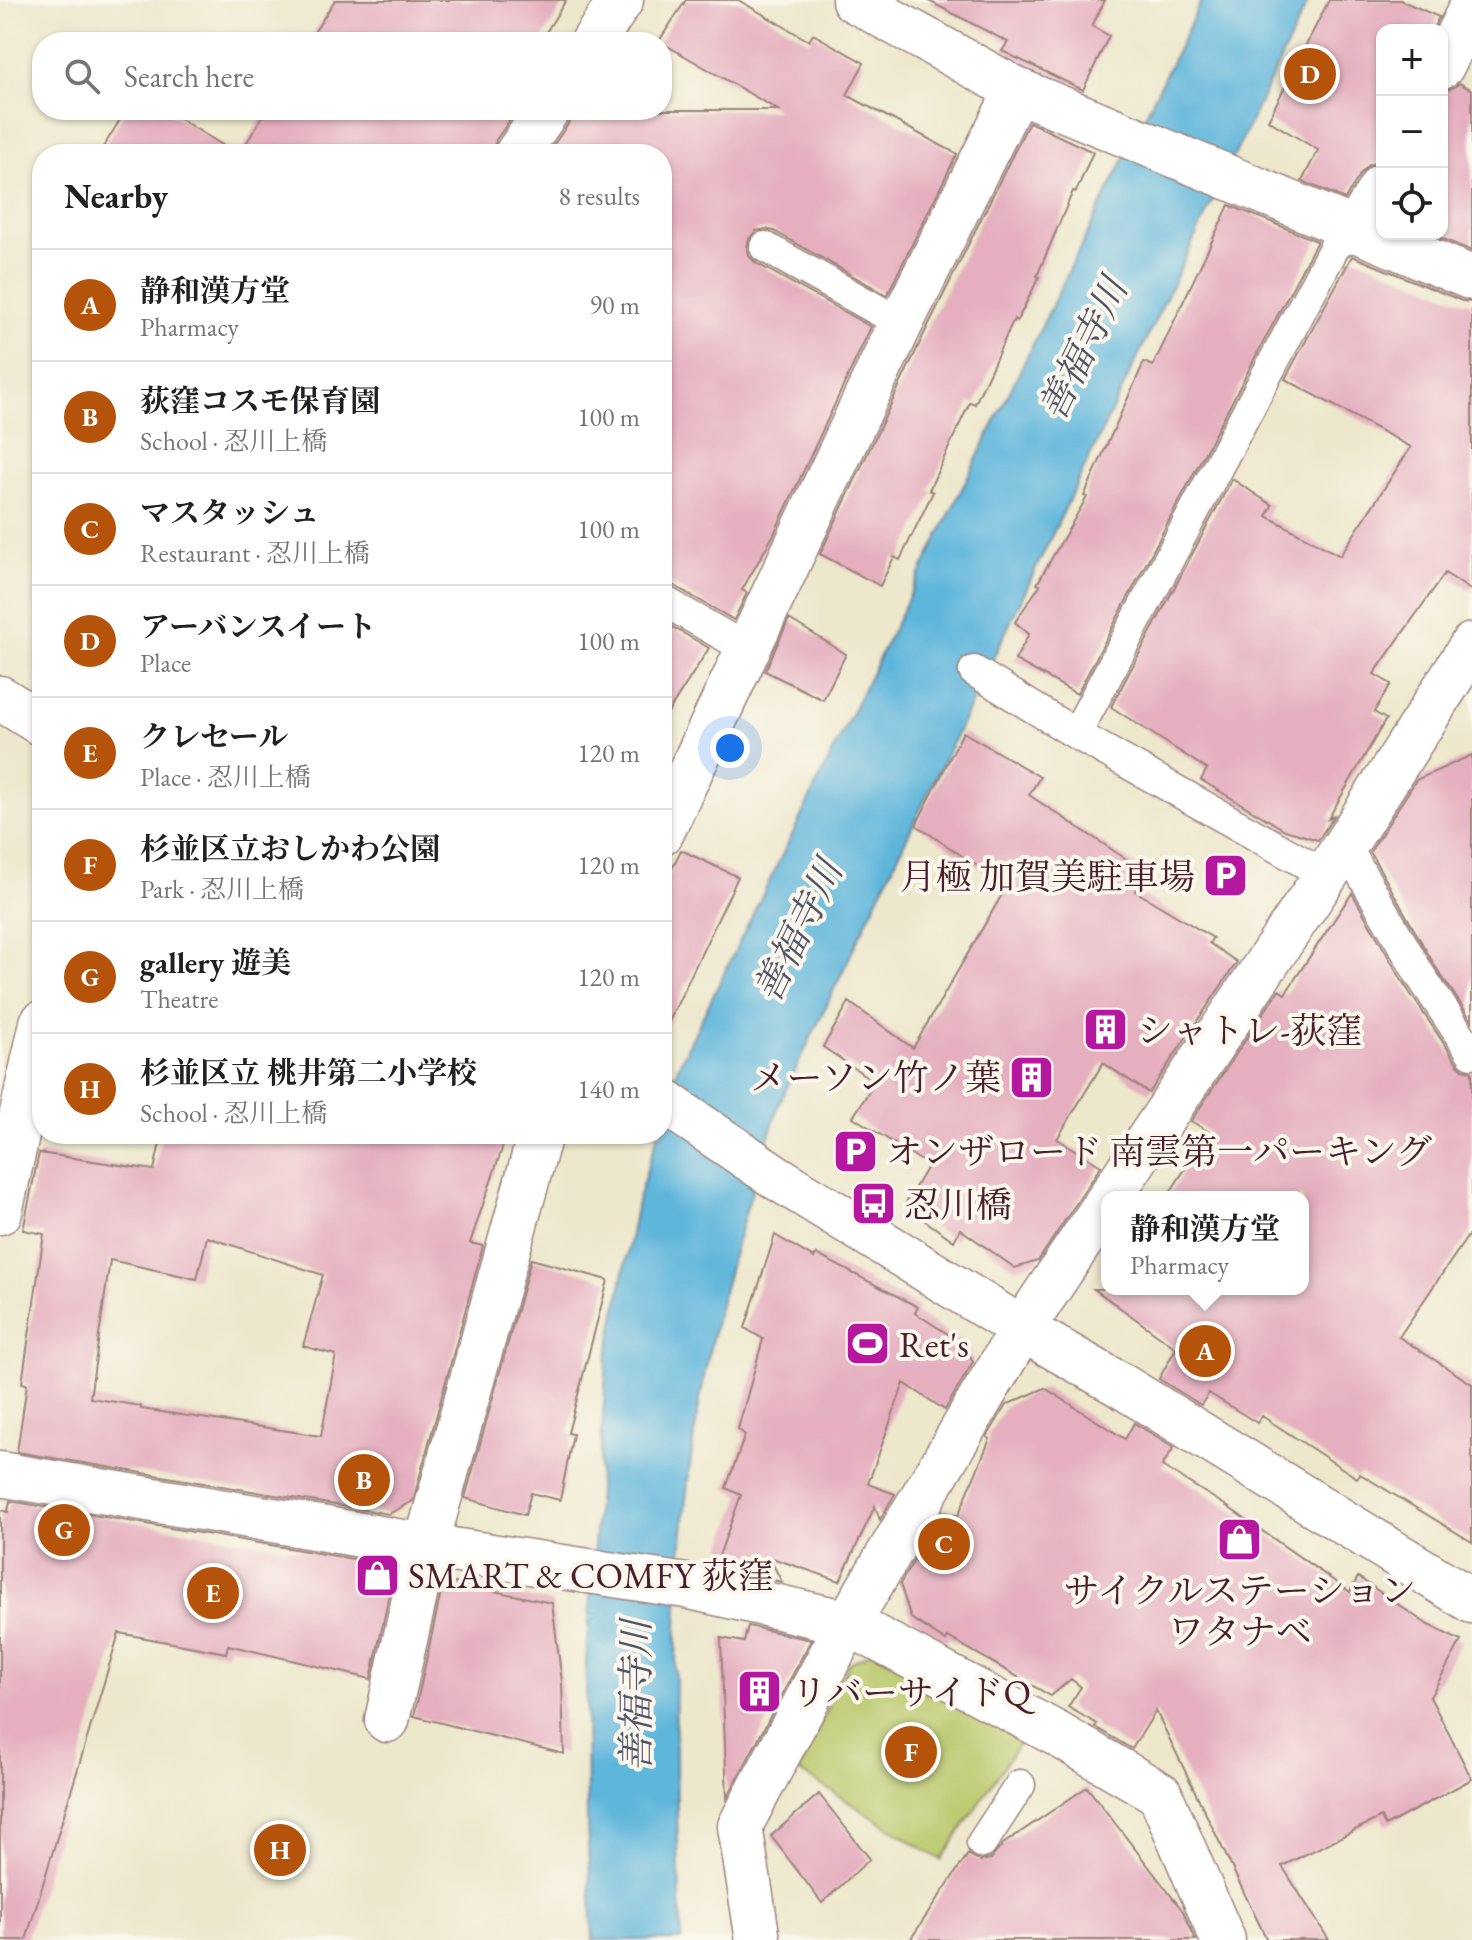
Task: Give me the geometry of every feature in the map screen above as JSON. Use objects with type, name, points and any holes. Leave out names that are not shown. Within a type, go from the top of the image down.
[{"type":"street","points":[[600,32],[621,0]]},
{"type":"street","points":[[854,0],[1017,90],[1472,278]]},
{"type":"street","points":[[1448,54],[1472,6]]},
{"type":"street","points":[[672,811],[901,323],[1017,90]]},
{"type":"street","points":[[524,144],[540,120]]},
{"type":"street","points":[[1355,231],[1376,196]]},
{"type":"street","points":[[1114,1191],[1335,860],[1472,645]]},
{"type":"street","points":[[0,698],[32,718]]},
{"type":"street","points":[[0,1212],[32,1068]]},
{"type":"street","points":[[672,1107],[1022,1329],[1122,1386],[1472,1601]]},
{"type":"street","points":[[387,1720],[426,1546],[537,1144]]},
{"type":"street","points":[[758,1940],[740,1826],[848,1623],[1022,1329],[1101,1211]]},
{"type":"street","points":[[0,1474],[426,1546],[686,1586],[848,1623],[1057,1734],[1160,1794],[1223,1940]]},
{"type":"lane","points":[[1076,734],[1335,246],[1355,231]]},
{"type":"lane","points":[[765,247],[901,323]]},
{"type":"lane","points":[[672,606],[749,650]]},
{"type":"lane","points":[[974,671],[1076,734],[1335,860],[1420,975],[1472,1053]]},
{"type":"lane","points":[[982,1843],[1020,1785]]},
{"type":"green space","points":[[872,1652],[1026,1733],[941,1860],[799,1771],[849,1663]]},
{"type":"water","name":"善福寺川","points":[[1202,0],[1309,0],[779,1104],[719,1309],[692,1448],[684,1518],[676,1658],[682,1940],[593,1940],[587,1825],[586,1663],[607,1360],[637,1202],[655,1144],[672,1144],[672,1087],[678,1067]]},
{"type":"building","points":[[335,0],[566,0],[546,32],[314,32]]},
{"type":"building","points":[[686,0],[738,0],[809,41],[813,34],[864,63],[847,95],[957,154],[887,295],[774,231],[756,231],[749,239],[749,256],[756,263],[871,327],[773,536],[742,590],[747,593],[734,620],[672,585],[672,144],[554,144],[569,120],[672,120],[672,110],[778,110],[672,49],[672,32],[665,32]]},
{"type":"building","points":[[927,0],[1105,0],[1092,26],[1109,36],[1083,90],[1002,51],[1008,42]]},
{"type":"building","points":[[1329,0],[1400,0],[1439,17],[1435,24],[1376,24],[1376,163],[1361,173],[1345,199],[1302,181],[1318,150],[1268,120]]},
{"type":"building","points":[[1459,83],[1472,90],[1472,251],[1445,240],[1448,240],[1448,89]]},
{"type":"building","points":[[120,120],[181,120],[221,144],[105,144]]},
{"type":"building","points":[[260,120],[510,120],[495,144],[246,144]]},
{"type":"building","points":[[1029,122],[1093,152],[1076,192],[1073,191],[1039,277],[1017,321],[1014,319],[975,404],[970,402],[929,490],[933,492],[900,560],[894,557],[880,586],[820,554]]},
{"type":"building","points":[[1229,205],[1317,241],[1077,694],[1015,660],[1029,634],[1015,622],[1040,585],[1037,584],[1087,497],[1084,496],[1144,362],[1153,366]]},
{"type":"building","points":[[1352,256],[1462,301],[1472,302],[1472,591],[1445,573],[1374,674],[1391,684],[1374,712],[1386,719],[1318,840],[1285,830],[1201,780],[1207,769],[1111,707],[1232,479],[1272,505],[1267,516],[1340,556],[1411,447],[1285,379]]},
{"type":"building","points":[[789,619],[846,654],[823,700],[765,671]]},
{"type":"building","points":[[672,627],[709,648],[672,706]]},
{"type":"building","points":[[963,732],[1040,777],[1029,795],[1146,872],[1135,891],[1213,938],[1209,943],[1237,962],[1149,1093],[1103,1063],[1057,1139],[1101,1166],[1038,1261],[1015,1268],[960,1229],[954,1241],[904,1206],[928,1165],[853,1117],[875,1082],[823,1047],[849,1002],[913,1048],[1007,886],[916,825]]},
{"type":"building","points":[[1472,755],[1472,1021],[1435,966],[1370,852],[1416,780]]},
{"type":"building","points":[[681,850],[738,877],[672,1015],[672,868]]},
{"type":"building","points":[[1352,893],[1404,984],[1457,1063],[1463,1069],[1472,1071],[1472,1230],[1399,1337],[1472,1384],[1472,1542],[1360,1474],[1357,1478],[1262,1416],[1257,1423],[1209,1393],[1201,1405],[1159,1379],[1176,1348],[1102,1295],[1309,1295],[1309,1191],[1171,1191],[1209,1132],[1191,1121],[1279,990],[1285,994]]},
{"type":"building","points":[[160,1144],[504,1144],[470,1243],[483,1246],[413,1501],[389,1514],[17,1452],[27,1384],[22,1383],[44,1234],[23,1230],[39,1153],[154,1170]],"holes":[[[207,1237],[323,1275],[303,1346],[336,1355],[321,1436],[141,1409],[141,1406],[90,1398],[110,1260],[197,1279]]]},
{"type":"building","points":[[775,1235],[814,1258],[816,1254],[918,1307],[915,1313],[965,1345],[973,1362],[945,1410],[904,1383],[868,1484],[895,1494],[880,1520],[875,1506],[840,1581],[769,1557],[782,1582],[715,1567],[741,1495],[726,1488],[745,1435],[738,1429],[763,1339],[745,1328]]},
{"type":"building","points":[[531,1259],[608,1280],[568,1433],[573,1434],[560,1500],[531,1493],[525,1515],[465,1498]]},
{"type":"building","points":[[1045,1388],[1125,1439],[1134,1423],[1174,1447],[1162,1466],[1225,1505],[1350,1592],[1358,1577],[1428,1625],[1461,1641],[1430,1697],[1472,1779],[1385,1826],[1381,1817],[1282,1866],[1329,1940],[1267,1940],[1156,1711],[1132,1749],[1068,1707],[1081,1687],[1071,1679],[1051,1696],[948,1637],[946,1641],[911,1618],[900,1584],[943,1511],[958,1516],[990,1439],[987,1437],[1006,1405]]},
{"type":"building","points":[[10,1501],[389,1565],[394,1573],[371,1679],[228,1645],[226,1653],[119,1633],[26,1940],[0,1940],[0,1510],[8,1512]]},
{"type":"building","points":[[455,1583],[552,1603],[562,1682],[564,1754],[414,1716],[441,1592]]},
{"type":"building","name":"リバーサイドQ","points":[[748,1626],[811,1640],[727,1798],[721,1638],[744,1642]]},
{"type":"building","points":[[1087,1787],[1183,1911],[1196,1940],[910,1940],[968,1854],[980,1861],[991,1859],[1003,1844]]},
{"type":"building","points":[[819,1794],[870,1859],[822,1903],[771,1836]]},
{"type":"place","name":"アーバンスイート","points":[[1310,74]]},
{"type":"place","name":"月極 加賀美駐車場","points":[[1226,876]]},
{"type":"place","name":"シャトレ-荻窪","points":[[1106,1030]]},
{"type":"place","name":"メーソン竹ノ葉","points":[[1032,1077]]},
{"type":"place","name":"オンザロード 南雲第一パーキング","points":[[855,1151]]},
{"type":"place","name":"忍川橋","points":[[873,1204]]},
{"type":"place","name":"Ret's","points":[[868,1344]]},
{"type":"place","name":"静和漢方堂","points":[[1205,1351]]},
{"type":"place","name":"荻窪コスモ保育園","points":[[364,1480]]},
{"type":"place","name":"gallery 遊美","points":[[64,1530]]},
{"type":"place","name":"サイクルステーション ワタナベ","points":[[1240,1540]]},
{"type":"place","name":"マスタッシュ","points":[[944,1544]]},
{"type":"place","name":"SMART & COMFY 荻窪","points":[[377,1575]]},
{"type":"place","name":"クレセール","points":[[213,1593]]},
{"type":"place","name":"リバーサイドQ","points":[[760,1692]]},
{"type":"place","name":"杉並区立おしかわ公園","points":[[911,1752]]},
{"type":"place","name":"杉並区立 桃井第二小学校","points":[[280,1850]]}]
